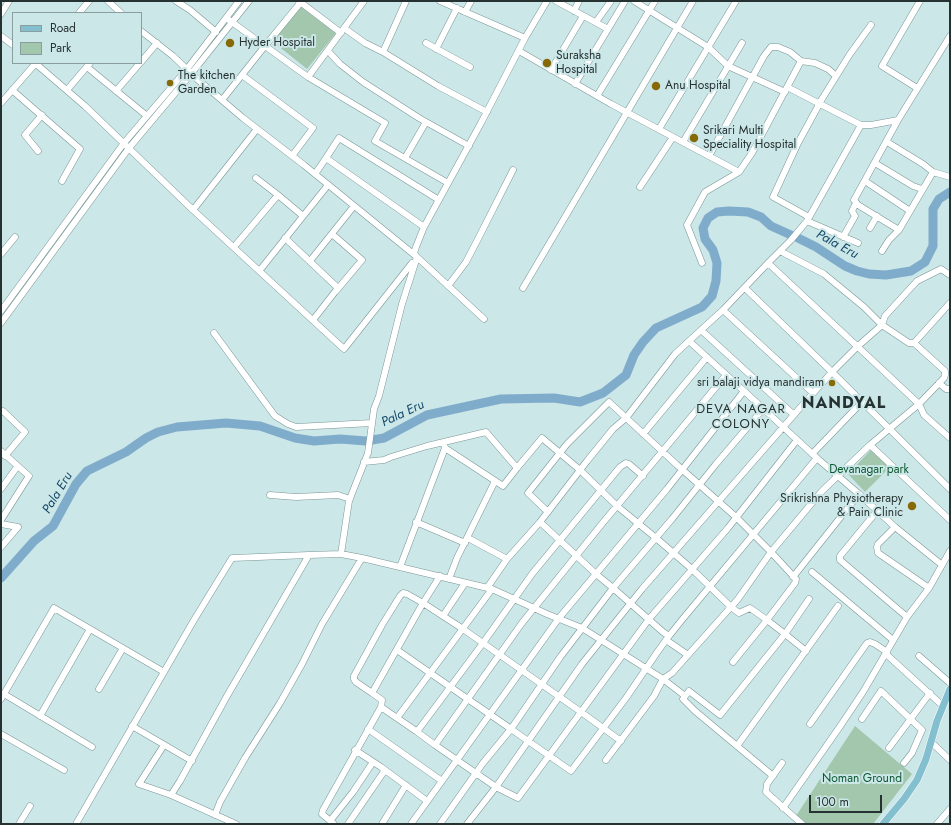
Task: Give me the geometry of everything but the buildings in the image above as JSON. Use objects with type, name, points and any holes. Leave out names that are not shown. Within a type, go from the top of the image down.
[{"type":"main road","points":[[883,824],[904,799],[917,780],[950,689]]},
{"type":"street","points":[[1,14],[9,1]]},
{"type":"street","points":[[80,12],[89,1]]},
{"type":"street","points":[[108,1],[120,12]]},
{"type":"street","points":[[176,1],[190,10],[216,32]]},
{"type":"street","points":[[1,311],[124,143],[147,116],[189,72],[239,1]]},
{"type":"street","points":[[1,323],[129,148],[189,72],[249,1]]},
{"type":"street","points":[[383,52],[406,1]]},
{"type":"street","points":[[440,1],[525,38]]},
{"type":"street","points":[[465,12],[472,1]]},
{"type":"street","points":[[341,554],[350,499],[368,453],[374,409],[379,396],[402,304],[417,257],[414,253],[424,227],[469,146],[525,38],[547,1]]},
{"type":"street","points":[[556,1],[608,29]]},
{"type":"street","points":[[574,11],[579,1]]},
{"type":"street","points":[[596,22],[611,1]]},
{"type":"street","points":[[576,84],[625,1]]},
{"type":"street","points":[[634,1],[708,47],[728,66],[752,78],[786,89],[819,103],[861,125],[871,125],[898,120]]},
{"type":"street","points":[[597,96],[655,1]]},
{"type":"street","points":[[523,288],[693,1]]},
{"type":"street","points":[[659,129],[736,1]]},
{"type":"street","points":[[917,88],[882,66],[920,1]]},
{"type":"street","points":[[222,100],[300,2],[342,30],[383,52],[438,86],[487,112]]},
{"type":"street","points":[[308,78],[361,2]]},
{"type":"street","points":[[436,48],[457,8]]},
{"type":"street","points":[[551,70],[583,16]]},
{"type":"street","points":[[226,18],[308,78],[385,123],[375,141],[448,183]]},
{"type":"street","points":[[858,243],[808,219],[773,197],[798,143],[819,103],[871,25]]},
{"type":"street","points":[[142,32],[173,56],[189,72],[257,129],[417,257],[484,319]]},
{"type":"street","points":[[1,36],[12,44]]},
{"type":"street","points":[[843,237],[855,216],[852,211],[856,203],[854,200],[866,177],[917,88],[950,36]]},
{"type":"street","points":[[142,60],[157,43]]},
{"type":"street","points":[[426,43],[470,67]]},
{"type":"street","points":[[683,142],[742,43]]},
{"type":"street","points":[[709,156],[764,56],[773,46],[790,52],[801,61],[815,63],[828,69],[836,76]]},
{"type":"street","points":[[328,50],[340,64],[363,82],[426,122],[469,146]]},
{"type":"street","points":[[519,51],[627,113],[739,172]]},
{"type":"street","points":[[702,262],[687,224],[705,192],[739,172],[752,153],[801,61]]},
{"type":"street","points":[[1,103],[34,64]]},
{"type":"street","points":[[36,64],[68,90],[193,210],[260,270],[344,349],[417,257]]},
{"type":"street","points":[[116,91],[138,64]]},
{"type":"street","points":[[68,90],[89,65],[116,91],[147,116]]},
{"type":"street","points":[[242,75],[313,128],[292,156]]},
{"type":"street","points":[[12,90],[80,149],[62,181]]},
{"type":"street","points":[[38,151],[25,135],[42,115]]},
{"type":"street","points":[[405,158],[426,122]]},
{"type":"street","points":[[397,718],[463,629],[507,560],[540,522],[614,429],[626,418],[675,354],[723,310],[801,230],[861,125]]},
{"type":"street","points":[[193,210],[257,129]]},
{"type":"street","points":[[640,188],[673,137]]},
{"type":"street","points":[[315,174],[339,138],[439,200]]},
{"type":"street","points":[[887,142],[923,164],[933,172],[950,177]]},
{"type":"street","points":[[326,158],[424,227]]},
{"type":"street","points":[[875,163],[913,186],[922,189]]},
{"type":"street","points":[[448,286],[466,262],[513,170]]},
{"type":"street","points":[[882,251],[889,240],[899,230],[933,172]]},
{"type":"street","points":[[256,178],[303,216]]},
{"type":"street","points":[[865,181],[910,211]]},
{"type":"street","points":[[260,270],[328,185]]},
{"type":"street","points":[[234,247],[278,195]]},
{"type":"street","points":[[856,203],[899,230]]},
{"type":"street","points":[[310,261],[354,206]]},
{"type":"street","points":[[870,228],[877,216]]},
{"type":"street","points":[[313,320],[362,260],[332,234]]},
{"type":"street","points":[[1,254],[15,237]]},
{"type":"street","points":[[286,238],[338,288],[336,291]]},
{"type":"street","points":[[606,760],[654,696],[663,679],[672,673],[731,607],[772,552],[822,491],[870,444],[919,404],[944,378],[944,371],[914,343],[906,342],[882,325],[864,307],[824,274],[780,251]]},
{"type":"street","points":[[768,263],[919,404],[924,414],[950,438]]},
{"type":"street","points":[[467,824],[496,787],[559,696],[631,603],[717,501],[832,372],[882,325],[885,316],[917,281],[941,270],[950,275]]},
{"type":"street","points":[[745,288],[950,489]]},
{"type":"street","points":[[914,343],[950,303]]},
{"type":"street","points":[[723,310],[813,393]]},
{"type":"street","points":[[701,330],[794,415]]},
{"type":"street","points":[[214,333],[275,416],[288,424],[296,427],[372,423]]},
{"type":"street","points":[[689,341],[812,454],[838,475],[895,527],[942,565]]},
{"type":"street","points":[[643,434],[707,357]]},
{"type":"street","points":[[435,744],[534,608],[576,554],[643,476],[726,375]]},
{"type":"street","points":[[940,382],[946,389],[950,389]]},
{"type":"street","points":[[411,824],[559,618],[638,524],[744,392]]},
{"type":"street","points":[[548,512],[528,493],[567,444],[609,402],[662,452],[736,517],[772,552],[796,579],[795,583],[767,620],[733,662]]},
{"type":"street","points":[[812,454],[862,402]]},
{"type":"street","points":[[442,824],[476,773],[511,728],[582,628],[613,588],[763,409]]},
{"type":"street","points":[[1,412],[3,410],[25,432],[2,454],[28,476],[1,520]]},
{"type":"street","points":[[364,462],[384,460],[391,456],[443,441],[486,432],[517,468]]},
{"type":"street","points":[[445,448],[503,486],[542,438],[580,470],[617,506],[673,553],[731,607],[739,613],[750,608],[806,651]]},
{"type":"street","points":[[381,707],[496,787],[518,798],[650,619],[736,517],[797,440]]},
{"type":"street","points":[[400,567],[445,448],[443,441]]},
{"type":"street","points":[[870,444],[950,520]]},
{"type":"street","points":[[397,650],[571,771],[604,728],[668,638],[817,458]]},
{"type":"street","points":[[416,731],[451,687],[513,598],[559,539],[620,467],[626,463],[629,464],[643,476]]},
{"type":"street","points":[[1,489],[17,466]]},
{"type":"street","points":[[448,579],[495,481]]},
{"type":"street","points":[[793,577],[859,494]]},
{"type":"street","points":[[270,495],[296,497],[338,495],[350,499]]},
{"type":"street","points":[[877,511],[840,556],[840,560],[908,617]]},
{"type":"street","points":[[416,522],[467,541],[507,560]]},
{"type":"street","points":[[540,522],[596,574],[650,619],[668,638],[688,655]]},
{"type":"street","points":[[1,524],[18,527],[1,547]]},
{"type":"street","points":[[895,527],[878,544],[878,553],[929,588]]},
{"type":"street","points":[[783,808],[841,725],[893,640],[929,588],[950,551]]},
{"type":"street","points":[[76,824],[132,726],[232,558],[341,554],[440,576],[489,589],[582,628],[663,679],[685,696]]},
{"type":"street","points":[[171,795],[310,555]]},
{"type":"street","points":[[215,815],[220,802],[245,758],[280,703],[322,624],[362,558]]},
{"type":"street","points":[[812,572],[893,640]]},
{"type":"street","points":[[372,693],[440,576]]},
{"type":"street","points":[[443,616],[465,583]]},
{"type":"street","points":[[373,762],[332,822],[322,814],[322,810],[355,750],[381,707],[382,700],[356,682],[354,676],[382,624],[403,593],[423,603],[463,629],[621,741]]},
{"type":"street","points":[[773,776],[695,711],[683,699],[689,691],[720,716],[785,634],[809,600]]},
{"type":"street","points":[[738,746],[838,606]]},
{"type":"street","points":[[92,747],[40,716],[2,696],[54,608],[164,672]]},
{"type":"street","points":[[40,716],[90,629]]},
{"type":"street","points":[[810,724],[867,643],[870,642],[886,653],[943,706]]},
{"type":"street","points":[[99,688],[123,648]]},
{"type":"street","points":[[919,656],[950,683]]},
{"type":"street","points":[[862,719],[881,691],[922,730],[912,753],[904,763]]},
{"type":"street","points":[[888,748],[930,693]]},
{"type":"street","points":[[132,726],[192,761]]},
{"type":"street","points":[[368,729],[442,781]]},
{"type":"street","points":[[1,734],[64,770]]},
{"type":"street","points":[[931,742],[950,760]]},
{"type":"street","points":[[164,745],[139,784],[171,795],[236,824]]},
{"type":"street","points":[[355,750],[427,801]]},
{"type":"street","points":[[782,763],[767,784],[766,792],[802,824]]},
{"type":"street","points":[[348,824],[385,770]]},
{"type":"street","points":[[382,824],[406,785]]},
{"type":"street","points":[[19,824],[30,806]]},
{"type":"street","points":[[937,824],[950,809]]},
{"type":"green space","points":[[301,6],[336,33],[307,69],[272,41]]},
{"type":"green space","name":"Devanagar park","points":[[871,450],[890,467],[865,492],[848,474]]},
{"type":"green space","name":"Noman Ground","points":[[855,726],[912,774],[873,824],[806,824],[796,816]]},
{"type":"waterway","name":"Pala Eru","points":[[798,238],[816,247],[845,266],[857,271],[869,274],[886,275],[911,271],[925,262],[933,246],[933,209],[939,199],[950,192]]},
{"type":"waterway","name":"Pala Eru","points":[[1,578],[34,541],[53,526],[76,484],[87,471],[126,452],[146,438],[158,432],[177,427],[226,423],[260,426],[295,438],[314,441],[340,439],[366,441],[384,438],[427,415],[501,399],[554,398],[580,402],[603,393],[626,375],[634,355],[643,342],[656,328],[702,307],[712,296],[716,281],[717,263],[713,250],[705,239],[703,228],[708,218],[717,212],[748,212],[761,217],[771,226],[791,235]]},
{"type":"place","name":"Hyder Hospital","points":[[230,43]]},
{"type":"place","name":"Suraksha Hospital","points":[[547,63]]},
{"type":"place","name":"The kitchen Garden","points":[[170,83]]},
{"type":"place","name":"Anu Hospital","points":[[656,86]]},
{"type":"place","name":"Srikari Multi Speciality Hospital","points":[[694,138]]},
{"type":"place","name":"sri balaji vidya mandiram","points":[[832,383]]},
{"type":"place","name":"Srikrishna Physiotherapy & Pain Clinic","points":[[912,506]]},
{"type":"district","name":"NANDYAL","points":[[844,404]]},
{"type":"district","name":"DEVA NAGAR COLONY","points":[[741,418]]}]
